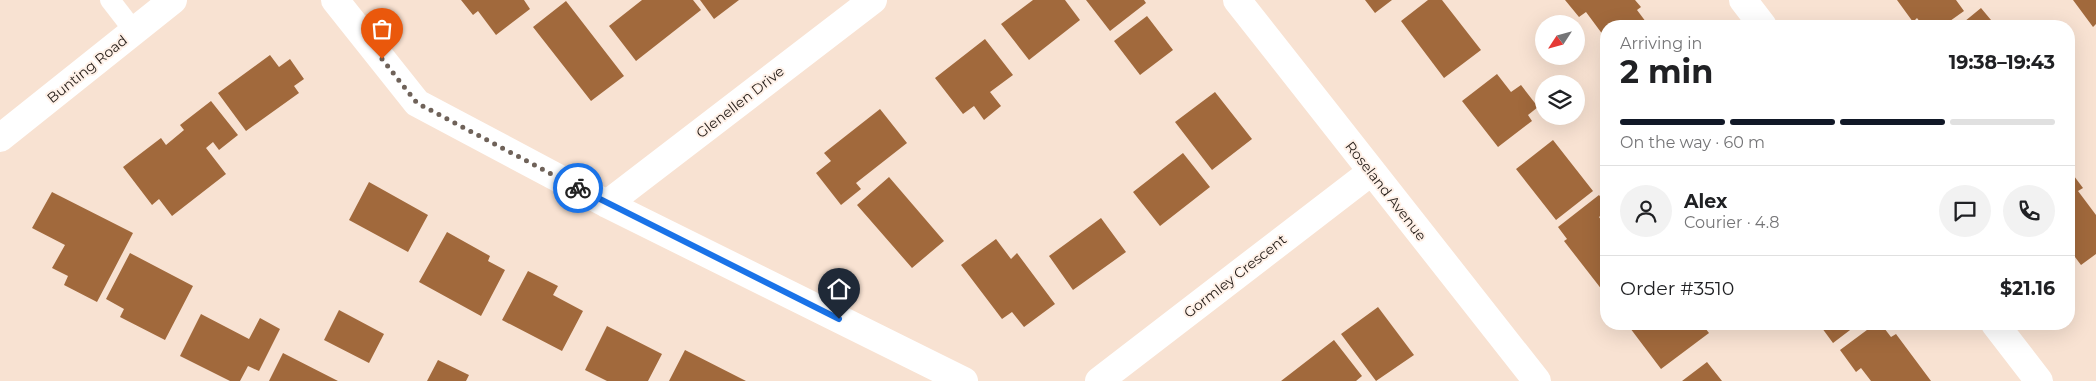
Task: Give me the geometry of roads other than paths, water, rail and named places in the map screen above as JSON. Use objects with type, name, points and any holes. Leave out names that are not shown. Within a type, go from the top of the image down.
[{"type":"street","name":"Bunting Road","points":[[0,138],[173,0]]},
{"type":"street","points":[[335,0],[417,103],[607,204],[964,381]]},
{"type":"street","name":"Glenellen Drive","points":[[607,204],[874,0]]},
{"type":"street","name":"Roseland Avenue","points":[[1237,0],[1537,381]]},
{"type":"street","points":[[1743,0],[1758,20]]},
{"type":"street","name":"Gormley Crescent","points":[[1098,381],[1371,172]]},
{"type":"street","points":[[2000,330],[2039,381]]},
{"type":"lane","points":[[110,0],[134,31]]}]
